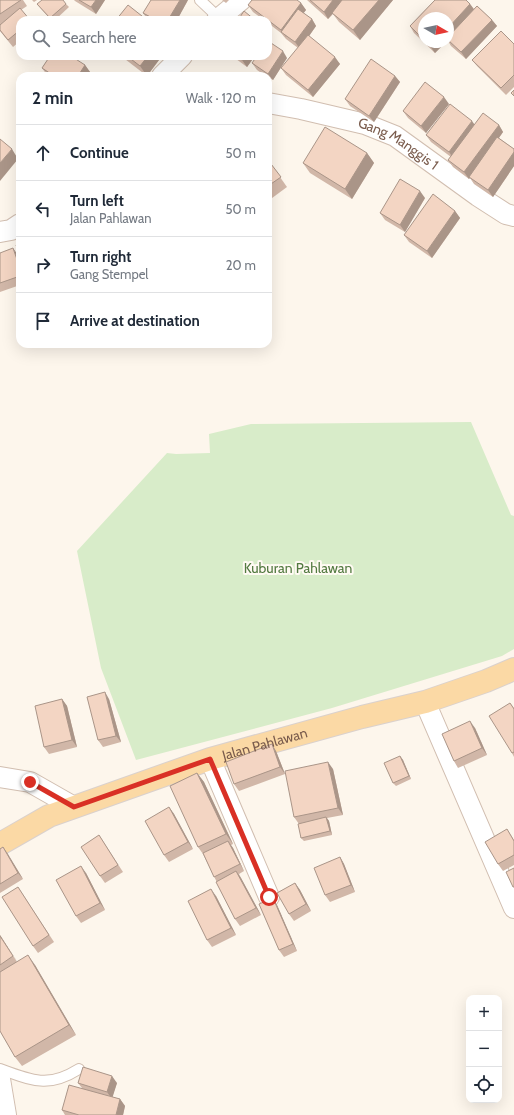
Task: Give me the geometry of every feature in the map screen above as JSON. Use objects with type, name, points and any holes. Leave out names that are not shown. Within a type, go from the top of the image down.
[{"type":"main road","name":"Jalan Pahlawan","points":[[0,844],[49,816],[210,759],[362,717],[425,702],[486,682],[514,669]]},
{"type":"street","points":[[221,16],[240,0]]},
{"type":"street","points":[[166,72],[178,60]]},
{"type":"street","name":"Gang Manggis 1","points":[[272,104],[365,124],[394,136],[478,196],[506,214],[514,216]]},
{"type":"street","points":[[0,232],[11,230],[16,227]]},
{"type":"street","points":[[425,702],[514,908]]},
{"type":"street","points":[[210,759],[269,897]]},
{"type":"street","points":[[0,777],[30,782],[74,807]]},
{"type":"street","points":[[0,1079],[6,1115]]},
{"type":"lane","points":[[200,0],[215,16]]},
{"type":"lane","points":[[0,1069],[35,1081],[49,1081],[60,1079],[79,1069]]},
{"type":"green space","name":"Kuburan Pahlawan","points":[[471,422],[511,515],[514,516],[514,649],[502,656],[332,708],[136,760],[101,668],[77,551],[167,453],[210,453],[209,434],[251,424]]},
{"type":"building","points":[[0,0],[21,0],[0,14]]},
{"type":"building","points":[[42,0],[63,0],[66,4],[52,16],[48,16],[37,4]]},
{"type":"building","points":[[79,0],[96,0],[91,7]]},
{"type":"building","points":[[151,0],[180,0],[170,16],[149,16],[143,13]]},
{"type":"building","points":[[252,0],[297,0],[301,3],[281,30],[272,23],[272,16],[263,16],[248,5]]},
{"type":"building","points":[[310,0],[333,0],[324,12]]},
{"type":"building","points":[[342,0],[379,0],[353,30],[332,13]]},
{"type":"building","points":[[435,0],[466,0],[470,4],[454,21],[454,12],[423,12]]},
{"type":"building","points":[[128,5],[142,16],[119,16]]},
{"type":"building","points":[[477,6],[492,20],[461,52],[454,46],[454,31]]},
{"type":"building","points":[[20,8],[27,16],[16,16],[16,33],[8,40],[0,30],[0,25]]},
{"type":"building","points":[[298,9],[312,19],[295,42],[281,32]]},
{"type":"building","points":[[244,11],[250,16],[241,16]]},
{"type":"building","points":[[418,18],[418,34],[410,26]]},
{"type":"building","points":[[501,31],[514,44],[514,75],[501,88],[472,60]]},
{"type":"building","points":[[308,35],[335,57],[308,90],[281,68]]},
{"type":"building","points":[[272,44],[283,51],[269,72],[265,72],[252,63],[254,60],[272,60]]},
{"type":"building","points":[[371,59],[395,76],[369,116],[345,99]]},
{"type":"building","points":[[47,60],[77,60],[85,65],[81,72],[48,72],[42,68]]},
{"type":"building","points":[[132,60],[145,60],[140,66]]},
{"type":"building","points":[[425,82],[444,97],[421,126],[403,111]]},
{"type":"building","points":[[450,104],[472,121],[449,152],[426,135]]},
{"type":"building","points":[[483,113],[499,125],[464,172],[448,160]]},
{"type":"building","points":[[325,127],[367,153],[345,189],[303,163]]},
{"type":"building","points":[[497,137],[514,149],[514,152],[488,190],[469,177]]},
{"type":"building","points":[[0,139],[12,149],[0,163]]},
{"type":"building","points":[[272,165],[281,177],[272,183]]},
{"type":"building","points":[[400,179],[420,191],[400,225],[380,213]]},
{"type":"building","points":[[433,194],[455,211],[427,251],[404,235]]},
{"type":"building","points":[[13,248],[16,257],[16,277],[0,283],[0,253]]},
{"type":"building","points":[[105,692],[116,736],[98,740],[87,697]]},
{"type":"building","points":[[62,699],[72,740],[44,747],[35,706]]},
{"type":"building","points":[[510,703],[514,709],[514,752],[512,753],[489,716]]},
{"type":"building","points":[[470,721],[482,748],[454,761],[442,734]]},
{"type":"building","points":[[272,744],[280,767],[234,784],[226,762]]},
{"type":"building","points":[[400,756],[409,776],[393,783],[384,763]]},
{"type":"building","points":[[328,762],[338,808],[294,817],[285,771]]},
{"type":"building","points":[[197,773],[226,834],[198,847],[170,786]]},
{"type":"building","points":[[169,807],[188,842],[164,855],[145,821]]},
{"type":"building","points":[[326,817],[330,831],[301,838],[298,824]]},
{"type":"building","points":[[507,829],[514,841],[514,855],[498,864],[485,842]]},
{"type":"building","points":[[99,835],[118,865],[100,876],[81,847]]},
{"type":"building","points":[[228,841],[240,864],[214,877],[203,853]]},
{"type":"building","points":[[3,847],[18,873],[0,884],[0,849]]},
{"type":"building","points":[[340,857],[351,885],[325,895],[314,868]]},
{"type":"building","points":[[81,866],[100,903],[76,916],[56,880]]},
{"type":"building","points":[[514,868],[514,887],[513,887],[506,872]]},
{"type":"building","points":[[236,871],[256,908],[235,919],[216,882]]},
{"type":"building","points":[[295,883],[306,904],[289,914],[277,893]]},
{"type":"building","points":[[18,887],[49,935],[33,946],[2,897]]},
{"type":"building","points":[[211,889],[231,928],[207,940],[188,901]]},
{"type":"building","points":[[273,898],[293,944],[279,950],[259,904]]},
{"type":"building","points":[[0,936],[13,956],[0,965]]},
{"type":"building","points":[[28,955],[69,1025],[15,1057],[0,1031],[0,972]]},
{"type":"building","points":[[83,1067],[112,1076],[107,1092],[78,1083]]},
{"type":"building","points":[[69,1085],[120,1099],[116,1115],[79,1115],[62,1110]]},
{"type":"route","points":[[30,782],[74,807],[210,759],[269,897]]}]
